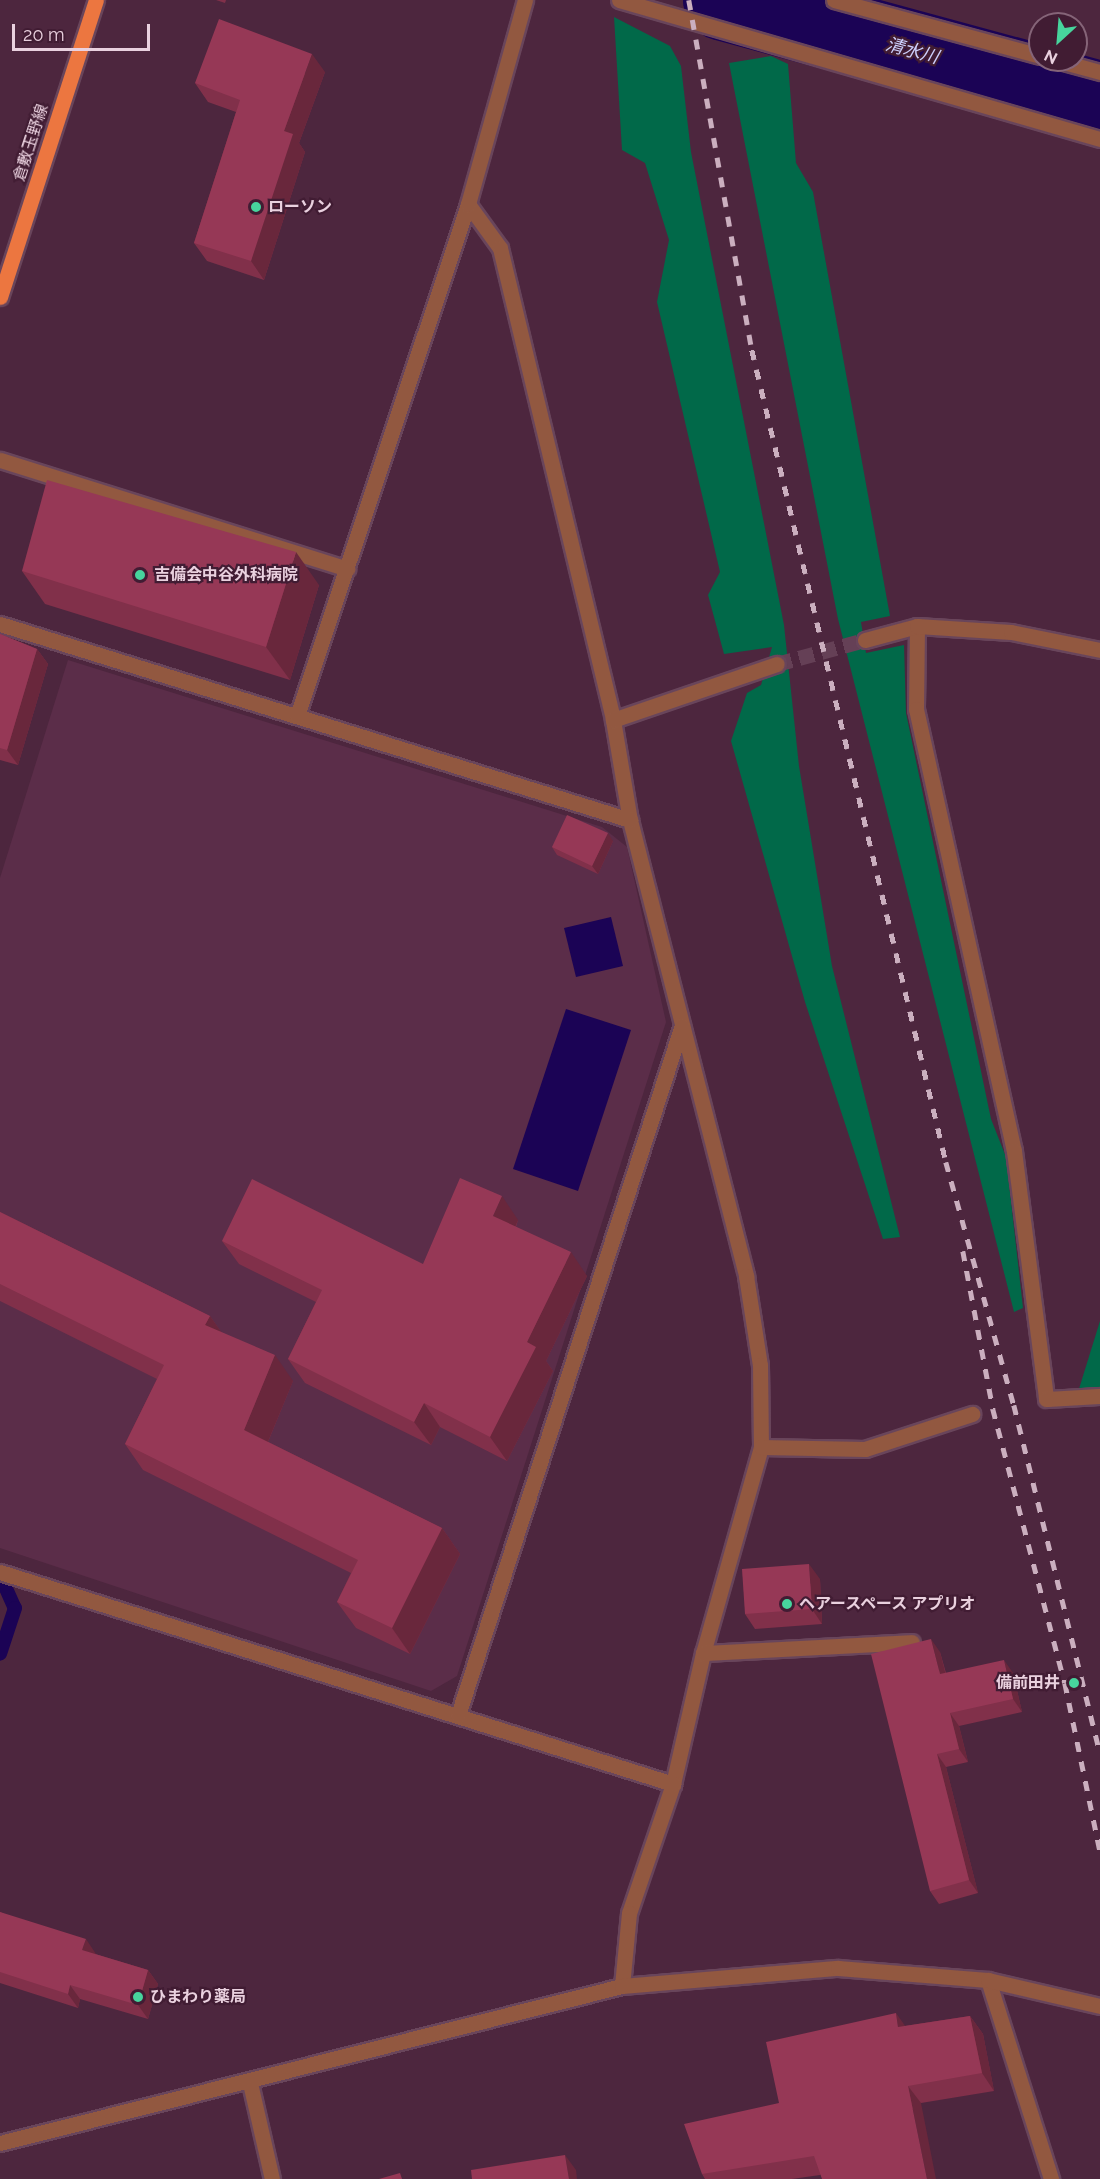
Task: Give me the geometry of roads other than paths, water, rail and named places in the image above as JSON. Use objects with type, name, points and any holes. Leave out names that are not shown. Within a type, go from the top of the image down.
[{"type":"main road","name":"倉敷玉野線","points":[[0,297],[96,0]]},
{"type":"street","points":[[297,716],[468,204],[525,0]]},
{"type":"street","points":[[620,0],[1100,139]]},
{"type":"street","points":[[834,0],[1028,53]]},
{"type":"street","points":[[468,204],[500,248],[613,720],[630,820],[746,1276],[760,1365],[761,1447],[703,1653],[673,1784],[629,1913],[622,1986]]},
{"type":"street","points":[[0,460],[346,569]]},
{"type":"street","points":[[0,624],[630,820]]},
{"type":"street","points":[[917,627],[916,709],[1014,1151],[1046,1399],[1100,1396]]},
{"type":"street","points":[[865,640],[917,627],[1011,632],[1100,650]]},
{"type":"street","points":[[613,720],[777,664]]},
{"type":"street","points":[[458,1715],[682,1025]]},
{"type":"street","points":[[761,1447],[865,1449],[972,1414]]},
{"type":"street","points":[[0,1572],[673,1784]]},
{"type":"street","points":[[703,1653],[912,1642]]},
{"type":"street","points":[[0,2143],[250,2083],[622,1986],[838,1968],[988,1980],[1100,2006]]},
{"type":"street","points":[[988,1980],[1051,2179]]},
{"type":"street","points":[[250,2083],[272,2179]]},
{"type":"waterway","name":"清水川","points":[[724,0],[1100,102]]},
{"type":"waterway","points":[[0,1575],[15,1608],[0,1654]]},
{"type":"tunnel","points":[[777,664],[865,640]]},
{"type":"railway","points":[[689,0],[752,350],[946,1162],[1014,1405],[1100,1752]]},
{"type":"railway","points":[[963,1251],[993,1409],[1065,1683],[1100,1851]]},
{"type":"place","name":"ローソン","points":[[256,207]]},
{"type":"place","name":"吉備会中谷外科病院","points":[[140,575]]},
{"type":"place","name":"ヘアースペース アプリオ","points":[[787,1604]]},
{"type":"place","name":"備前田井","points":[[1074,1683]]},
{"type":"place","name":"ひまわり薬局","points":[[138,1997]]}]
